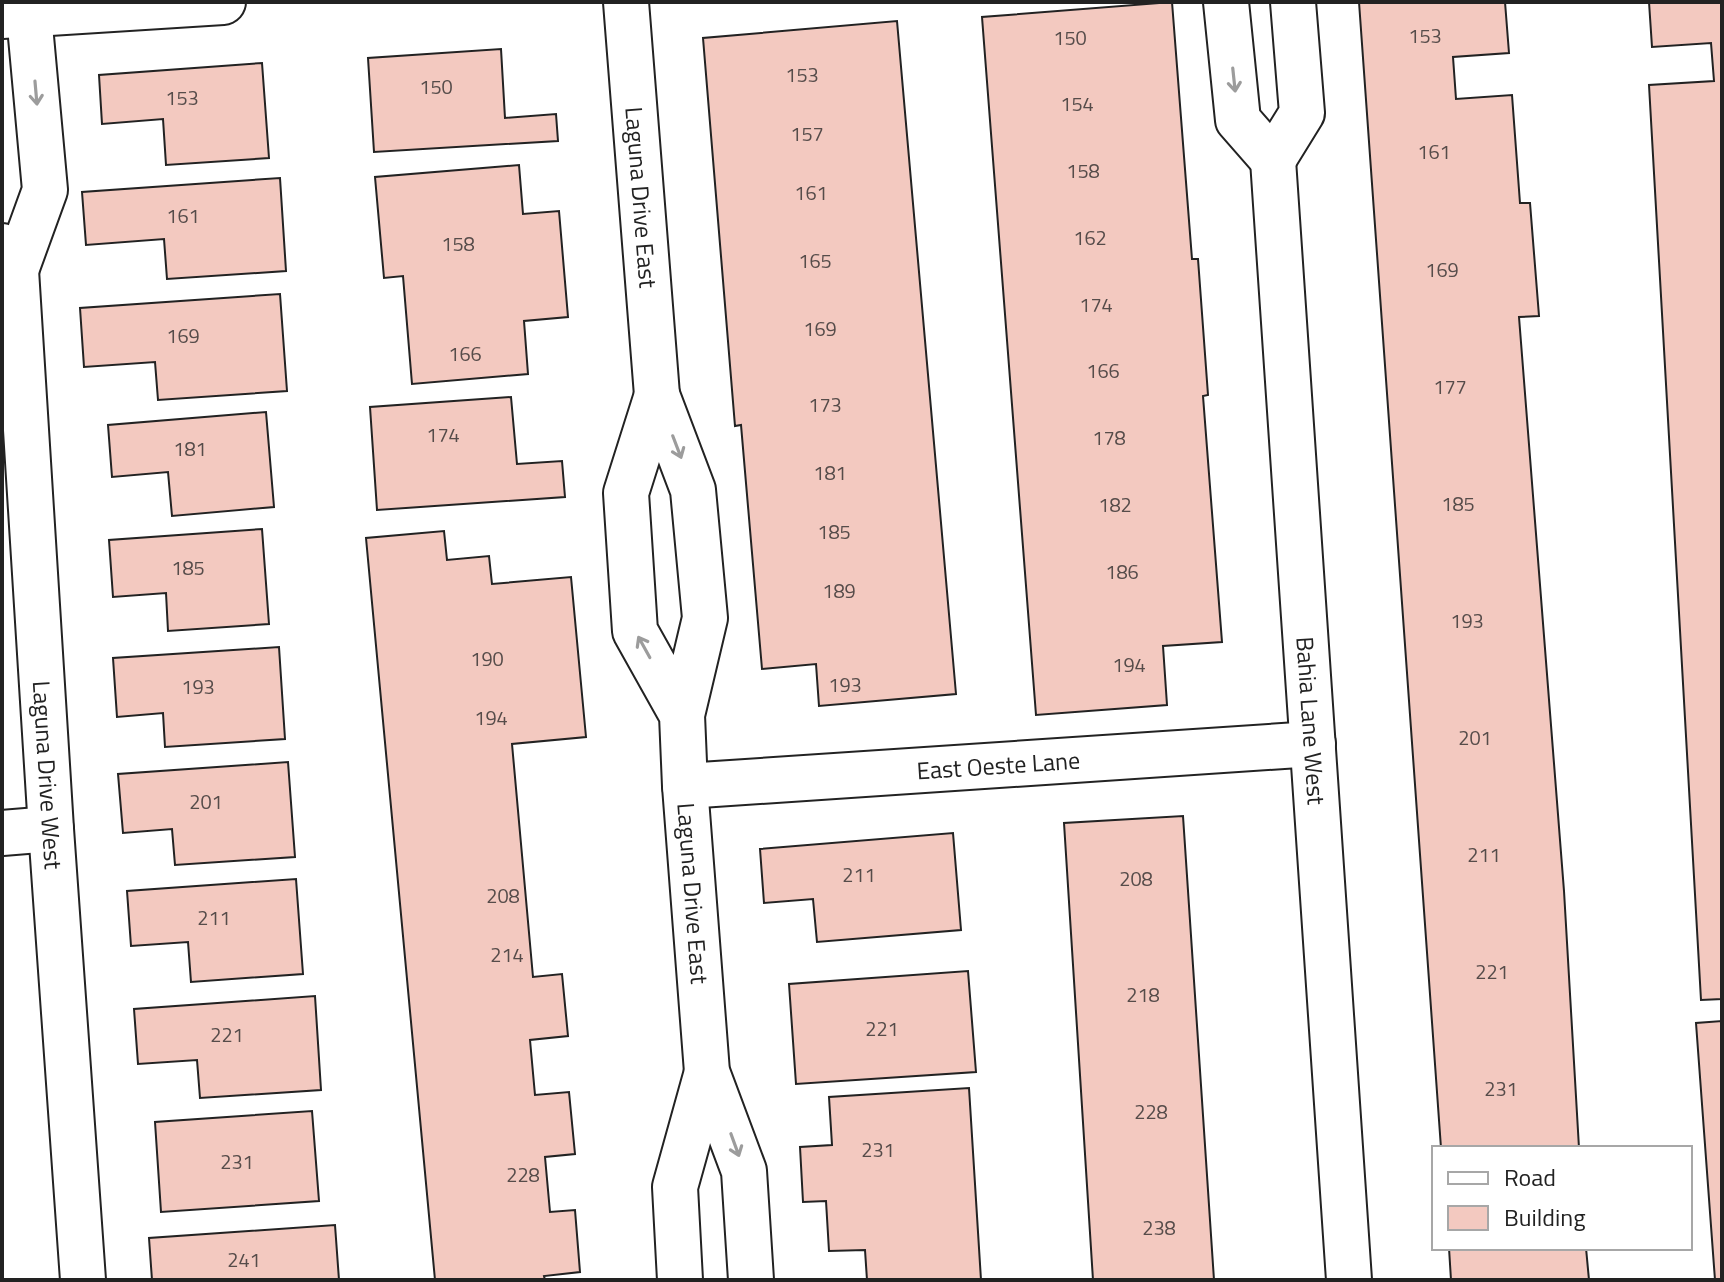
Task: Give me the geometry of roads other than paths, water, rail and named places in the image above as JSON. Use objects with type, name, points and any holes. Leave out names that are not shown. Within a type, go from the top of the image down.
[{"type":"street","points":[[16,16],[223,2]]},
{"type":"street","name":"Laguna Drive East","points":[[626,2],[657,395],[693,490],[705,618],[682,715],[707,1072],[744,1171],[751,1280]]},
{"type":"street","points":[[1226,2],[1238,120],[1273,160],[1302,113],[1293,2]]},
{"type":"street","name":"Laguna Drive West","points":[[16,16],[45,190],[9,258],[83,1280]]},
{"type":"street","name":"Bahia Lane West","points":[[1273,160],[1349,1280]]},
{"type":"street","name":"Laguna Drive East","points":[[657,395],[626,493],[635,631],[682,715]]},
{"type":"street","name":"East Oeste Lane","points":[[685,786],[1313,744]]},
{"type":"street","points":[[2,833],[51,829]]},
{"type":"street","name":"Laguna Drive East","points":[[680,1280],[675,1187],[707,1072]]}]
